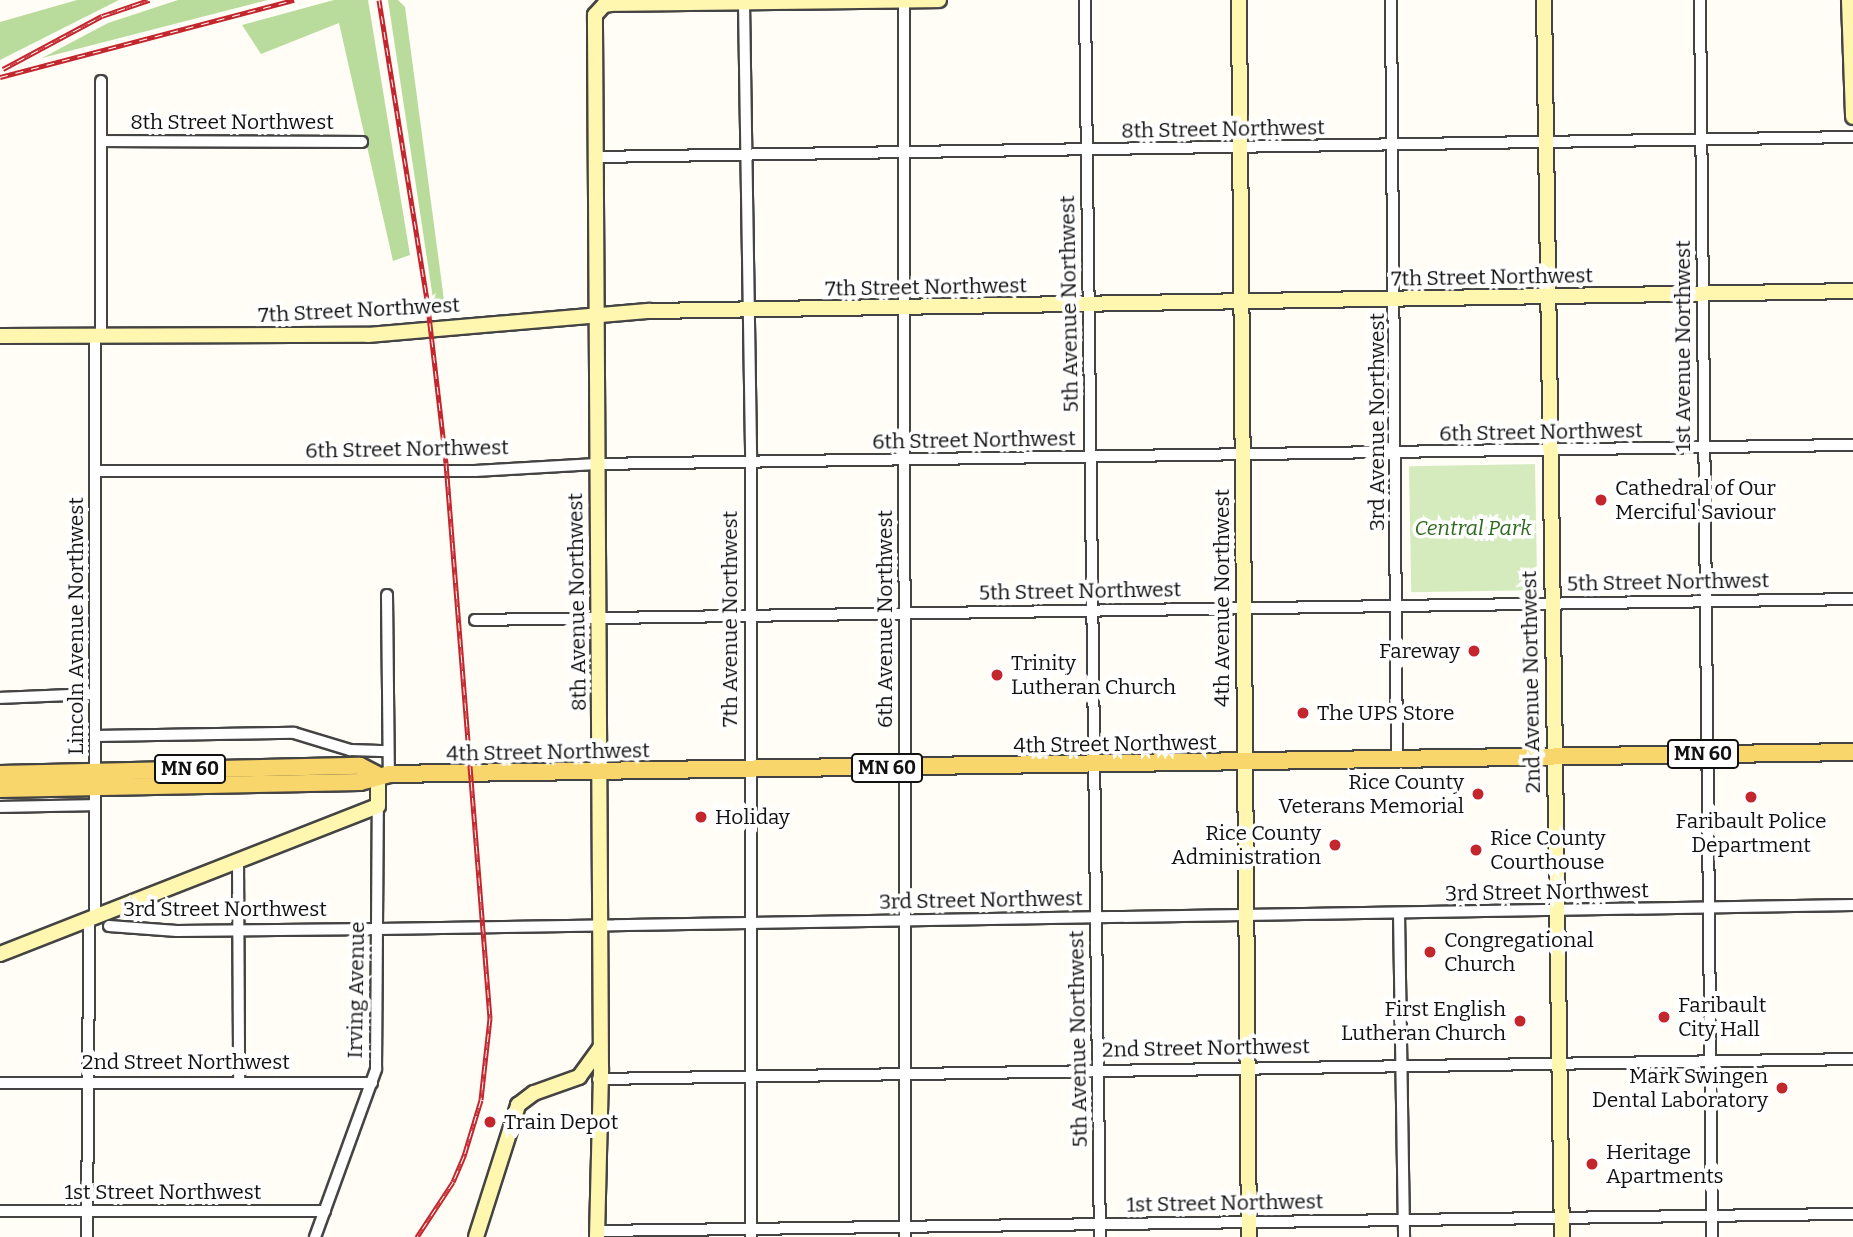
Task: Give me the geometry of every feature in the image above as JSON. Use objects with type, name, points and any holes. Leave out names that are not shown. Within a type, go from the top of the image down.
[{"type":"main road","name":"4th Street Northwest","points":[[383,775],[1853,752]]},
{"type":"main road","name":"MN 60","points":[[0,789],[96,780],[360,766],[383,775]]},
{"type":"main road","name":"MN 60","points":[[0,774],[96,780]]},
{"type":"street","points":[[744,1],[939,0]]},
{"type":"street","name":"5th Avenue Northwest","points":[[1085,0],[1100,1237]]},
{"type":"street","name":"4th Avenue Northwest","points":[[1239,0],[1249,1230]]},
{"type":"street","name":"3rd Avenue Northwest","points":[[1391,0],[1397,300],[1397,759]]},
{"type":"street","name":"2nd Avenue Northwest","points":[[1544,0],[1550,603],[1562,1237]]},
{"type":"street","name":"1st Avenue Northwest","points":[[1700,0],[1704,754],[1712,1237]]},
{"type":"street","points":[[1849,0],[1853,117]]},
{"type":"street","name":"8th Avenue Northwest","points":[[597,1234],[600,925],[596,464],[597,9],[611,4],[744,1]]},
{"type":"street","name":"7th Avenue Northwest","points":[[744,1],[751,462],[751,1233]]},
{"type":"street","name":"6th Avenue Northwest","points":[[904,1],[907,1076],[905,1232]]},
{"type":"street","name":"Lincoln Avenue Northwest","points":[[87,1237],[87,1083],[96,780],[96,471],[101,81]]},
{"type":"street","name":"8th Street Northwest","points":[[595,158],[1853,137]]},
{"type":"street","name":"8th Street Northwest","points":[[101,141],[362,142]]},
{"type":"street","name":"7th Street Northwest","points":[[0,336],[368,335],[596,314],[1853,291]]},
{"type":"street","name":"6th Street Northwest","points":[[96,471],[475,471],[596,464],[1548,452],[1853,445]]},
{"type":"street","name":"Irving Avenue","points":[[315,1237],[372,1083],[378,1055],[378,806],[388,751],[387,595]]},
{"type":"street","name":"5th Street Northwest","points":[[475,620],[1853,599]]},
{"type":"street","points":[[0,698],[95,694]]},
{"type":"street","points":[[95,736],[294,733],[350,750],[388,751]]},
{"type":"street","points":[[0,807],[95,805]]},
{"type":"street","points":[[0,954],[378,806]]},
{"type":"street","points":[[238,861],[239,1082]]},
{"type":"street","name":"3rd Street Northwest","points":[[110,926],[239,930],[378,929],[1556,912],[1853,905]]},
{"type":"street","points":[[1399,913],[1404,1237]]},
{"type":"street","points":[[475,1237],[518,1105],[534,1093],[561,1085],[584,1072],[600,1046]]},
{"type":"street","name":"2nd Street Northwest","points":[[561,1085],[598,1079],[1853,1059]]},
{"type":"street","name":"2nd Street Northwest","points":[[0,1083],[372,1083]]},
{"type":"street","name":"1st Street Northwest","points":[[0,1211],[325,1211]]},
{"type":"street","name":"1st Street Northwest","points":[[597,1234],[905,1232],[1100,1224],[1249,1230],[1403,1219],[1562,1219],[1713,1213],[1853,1214]]},
{"type":"green space","points":[[77,0],[119,0],[0,60],[0,22]]},
{"type":"green space","points":[[178,0],[268,0],[42,58],[108,23]]},
{"type":"green space","points":[[334,0],[368,0],[410,255],[393,261],[339,23],[261,54],[242,25]]},
{"type":"green space","points":[[388,0],[398,0],[405,7],[446,315],[435,312]]},
{"type":"green space","name":"Central Park","points":[[1535,464],[1537,590],[1411,592],[1409,466]]},
{"type":"railway","points":[[3,69],[102,16],[149,0]]},
{"type":"railway","points":[[0,77],[294,0]]},
{"type":"railway","points":[[379,0],[428,307],[446,463],[490,1018],[481,1100],[464,1156],[453,1182],[417,1237]]},
{"type":"place","name":"Cathedral of Our Merciful Saviour","points":[[1601,500]]},
{"type":"place","name":"Fareway","points":[[1474,651]]},
{"type":"place","name":"Trinity Lutheran Church","points":[[997,675]]},
{"type":"place","name":"The UPS Store","points":[[1303,713]]},
{"type":"place","name":"Rice County Veterans Memorial","points":[[1478,794]]},
{"type":"place","name":"Faribault Police Department","points":[[1751,797]]},
{"type":"place","name":"Holiday","points":[[701,817]]},
{"type":"place","name":"Rice County Administration","points":[[1335,845]]},
{"type":"place","name":"Rice County Courthouse","points":[[1476,850]]},
{"type":"place","name":"Congregational Church","points":[[1430,952]]},
{"type":"place","name":"Faribault City Hall","points":[[1664,1017]]},
{"type":"place","name":"First English Lutheran Church","points":[[1520,1021]]},
{"type":"place","name":"Mark Swingen Dental Laboratory","points":[[1782,1088]]},
{"type":"place","name":"Train Depot","points":[[490,1122]]},
{"type":"place","name":"Heritage Apartments","points":[[1592,1164]]}]
